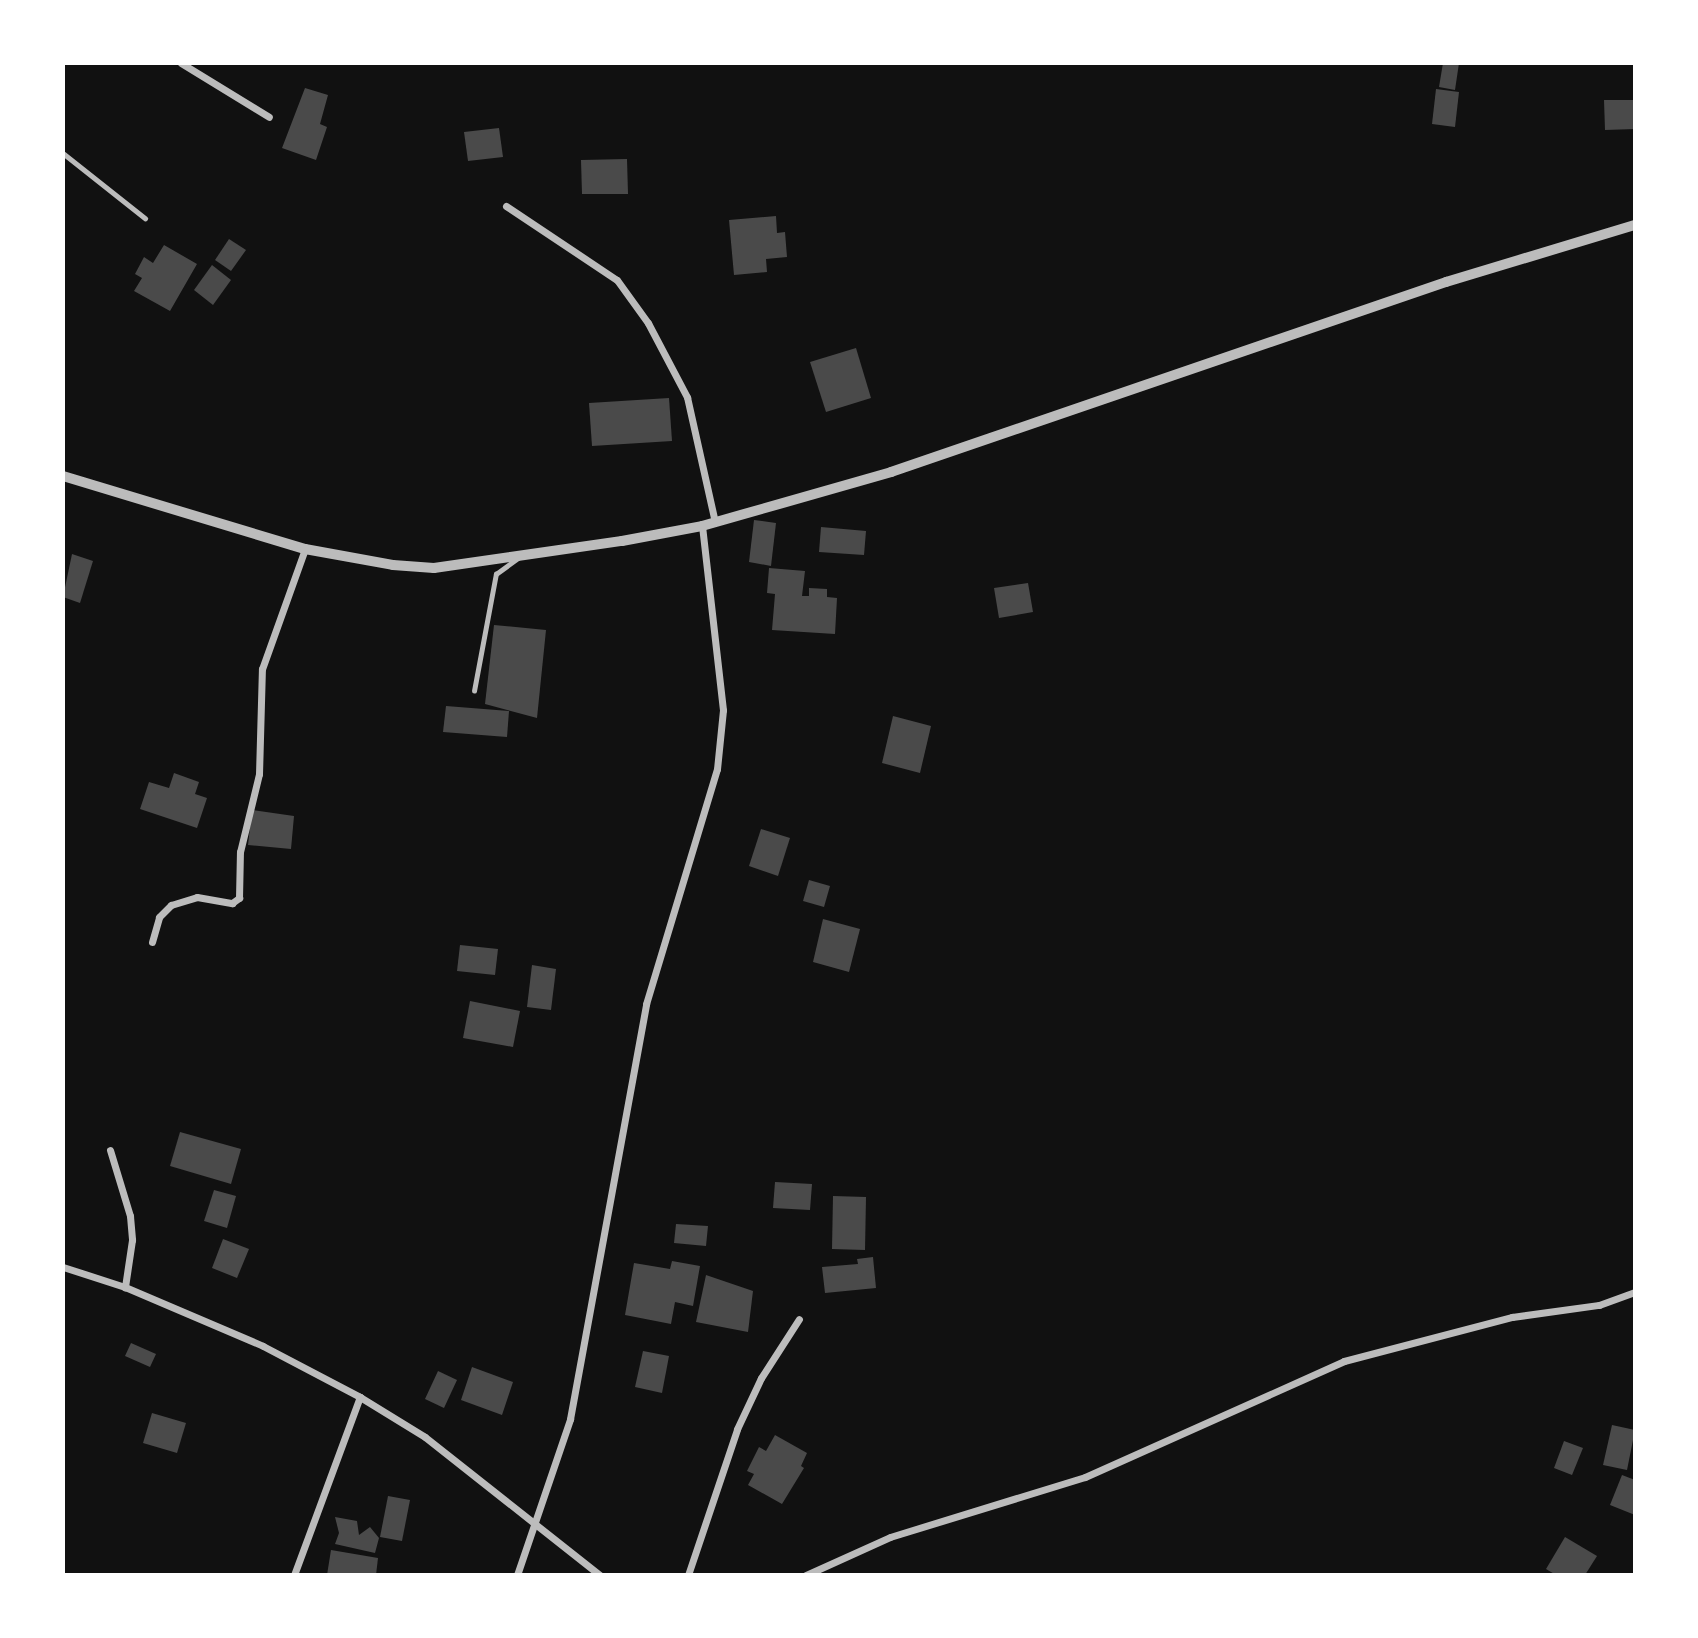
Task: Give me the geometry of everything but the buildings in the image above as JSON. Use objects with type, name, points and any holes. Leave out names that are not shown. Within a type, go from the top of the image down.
[{"type":"street","points":[[181,63],[269,117]]},
{"type":"street","points":[[506,206],[609,274],[648,323],[687,397],[715,522]]},
{"type":"street","points":[[63,476],[305,549],[434,568],[702,526],[891,471],[1446,282],[1635,225]]},
{"type":"street","points":[[517,1575],[570,1419],[615,1156],[646,1004],[717,769],[723,710],[702,526]]},
{"type":"street","points":[[152,942],[159,917],[171,905],[197,897],[232,903],[239,898],[240,852],[259,774],[262,669],[305,549]]},
{"type":"street","points":[[110,1150],[132,1240],[125,1287]]},
{"type":"street","points":[[63,1267],[125,1287],[263,1346],[360,1397],[425,1437],[600,1575]]},
{"type":"street","points":[[806,1575],[890,1536],[1085,1477],[1344,1361],[1512,1317],[1599,1305],[1635,1292]]},
{"type":"street","points":[[688,1575],[737,1429],[761,1378],[799,1320]]},
{"type":"street","points":[[294,1575],[360,1397]]},
{"type":"lane","points":[[63,153],[145,218]]},
{"type":"lane","points":[[474,691],[496,574],[524,554]]}]
